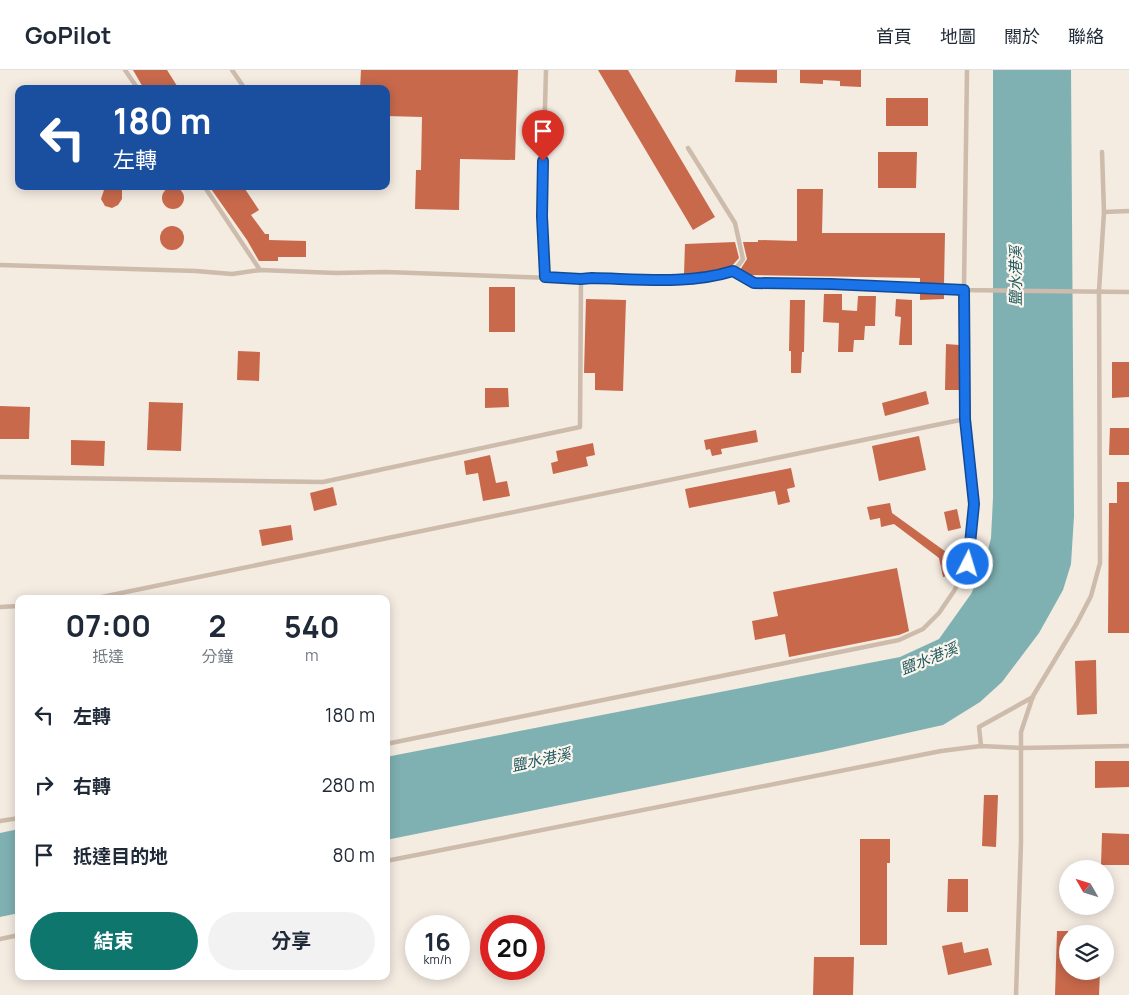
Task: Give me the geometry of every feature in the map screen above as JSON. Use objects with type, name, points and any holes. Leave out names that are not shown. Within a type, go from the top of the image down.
[{"type":"lane","points":[[125,70],[135,85]]},
{"type":"lane","points":[[232,70],[242,85]]},
{"type":"lane","points":[[545,277],[542,216],[546,70]]},
{"type":"lane","points":[[390,743],[899,640],[923,629],[944,606],[968,564],[974,504],[965,419],[966,70]]},
{"type":"lane","points":[[0,265],[196,271],[232,274],[260,270],[581,279],[671,280],[714,277],[733,271],[743,259],[735,223],[688,148]]},
{"type":"lane","points":[[1016,995],[1021,842],[1021,732],[1033,696],[1091,596],[1100,563],[1099,292],[1104,212],[1102,152]]},
{"type":"lane","points":[[207,190],[260,270]]},
{"type":"lane","points":[[1104,212],[1129,211]]},
{"type":"lane","points":[[733,271],[754,283],[831,284],[964,290],[1129,292]]},
{"type":"lane","points":[[0,477],[324,482],[580,427],[581,279]]},
{"type":"lane","points":[[111,595],[965,419]]},
{"type":"lane","points":[[0,606],[15,606]]},
{"type":"lane","points":[[981,746],[979,727],[1033,696]]},
{"type":"lane","points":[[390,860],[941,751],[981,746],[1021,748],[1129,746]]},
{"type":"lane","points":[[0,821],[15,819]]},
{"type":"lane","points":[[0,939],[15,936]]},
{"type":"water","name":"鹽水港溪","points":[[993,70],[1071,70],[1074,516],[1071,564],[1063,590],[1039,633],[1002,682],[980,702],[943,725],[822,752],[390,839],[390,756],[900,657],[939,639],[971,594],[984,566],[991,538],[993,498]]},
{"type":"water","points":[[15,830],[15,914],[0,917],[0,833]]},
{"type":"building","points":[[133,70],[167,70],[176,85],[142,85]]},
{"type":"building","points":[[361,70],[518,70],[515,160],[460,159],[459,210],[415,209],[416,170],[421,170],[422,117],[390,116],[390,85],[360,85]]},
{"type":"building","points":[[598,70],[628,70],[715,217],[693,230]]},
{"type":"building","points":[[736,70],[777,70],[777,83],[735,82]]},
{"type":"building","points":[[800,70],[861,70],[861,87],[840,86],[840,81],[823,80],[823,84],[800,83]]},
{"type":"building","points":[[886,98],[928,98],[928,126],[886,126]]},
{"type":"building","points":[[878,152],[917,152],[916,188],[878,188]]},
{"type":"building","points":[[797,189],[823,189],[822,233],[945,233],[944,285],[920,284],[920,278],[748,275],[740,270],[747,259],[743,242],[758,242],[758,240],[797,241]]},
{"type":"building","points":[[104,190],[122,190],[122,199],[118,205],[112,208],[105,206],[101,199]]},
{"type":"building","points":[[165,190],[181,190],[184,198],[181,206],[173,209],[165,206],[162,198]]},
{"type":"building","points":[[212,190],[246,190],[259,210],[251,215],[265,234],[269,234],[269,240],[306,241],[306,257],[278,257],[278,261],[259,261],[247,240]]},
{"type":"building","points":[[172,226],[181,229],[184,238],[181,247],[172,250],[163,247],[160,238],[163,229]]},
{"type":"building","points":[[735,242],[739,258],[731,267],[706,274],[684,274],[685,244]]},
{"type":"building","points":[[489,287],[515,287],[515,332],[489,332]]},
{"type":"building","points":[[920,292],[944,293],[944,299],[920,300]]},
{"type":"building","points":[[824,294],[842,294],[842,310],[857,311],[858,296],[876,296],[875,326],[865,326],[864,340],[854,340],[853,352],[838,352],[839,323],[823,322]]},
{"type":"building","points":[[586,299],[626,300],[623,391],[595,390],[595,373],[584,373]]},
{"type":"building","points":[[896,299],[912,300],[912,345],[899,345],[901,317],[895,316]]},
{"type":"building","points":[[790,300],[805,300],[804,352],[802,352],[801,373],[791,373],[791,351],[789,351]]},
{"type":"building","points":[[946,344],[959,345],[959,390],[945,390]]},
{"type":"building","points":[[238,351],[260,352],[259,381],[237,380]]},
{"type":"building","points":[[1112,362],[1129,362],[1129,397],[1112,398]]},
{"type":"building","points":[[485,388],[508,388],[509,407],[485,408]]},
{"type":"building","points":[[926,391],[929,404],[885,416],[882,403]]},
{"type":"building","points":[[149,402],[183,403],[181,451],[147,450]]},
{"type":"building","points":[[0,406],[30,407],[29,439],[0,439]]},
{"type":"building","points":[[1110,428],[1129,428],[1129,455],[1109,455]]},
{"type":"building","points":[[756,430],[758,442],[721,449],[722,454],[712,456],[710,449],[706,450],[704,440]]},
{"type":"building","points":[[919,436],[926,470],[879,481],[872,446]]},
{"type":"building","points":[[71,440],[105,441],[104,466],[71,465]]},
{"type":"building","points":[[593,443],[595,455],[586,457],[588,466],[553,474],[551,463],[558,461],[556,451]]},
{"type":"building","points":[[490,455],[496,483],[507,481],[510,496],[483,501],[478,473],[466,475],[464,461]]},
{"type":"building","points":[[791,468],[795,487],[787,489],[790,502],[778,505],[775,491],[689,508],[685,489]]},
{"type":"building","points":[[1117,482],[1129,482],[1129,633],[1108,633],[1109,503],[1117,503]]},
{"type":"building","points":[[333,487],[337,505],[314,511],[310,493]]},
{"type":"building","points":[[890,503],[892,513],[953,557],[959,556],[961,568],[958,574],[943,577],[939,558],[894,524],[881,527],[880,518],[870,520],[867,507]]},
{"type":"building","points":[[957,509],[961,528],[948,531],[944,512]]},
{"type":"building","points":[[291,525],[293,540],[262,546],[259,530]]},
{"type":"building","points":[[897,568],[909,631],[899,635],[789,657],[785,634],[755,640],[752,621],[778,616],[773,592]]},
{"type":"building","points":[[1096,660],[1097,714],[1077,715],[1075,661]]},
{"type":"building","points":[[1095,761],[1129,761],[1129,787],[1095,788]]},
{"type":"building","points":[[984,795],[998,795],[996,847],[982,846]]},
{"type":"building","points":[[1102,833],[1129,834],[1129,865],[1114,865],[1114,860],[1101,860]]},
{"type":"building","points":[[860,839],[890,839],[890,863],[887,863],[887,945],[860,945]]},
{"type":"building","points":[[948,879],[968,879],[968,912],[947,912]]},
{"type":"building","points":[[1057,931],[1059,931],[1059,980],[1100,980],[1099,995],[1055,995]]},
{"type":"building","points":[[962,942],[964,953],[988,948],[992,965],[948,975],[942,946]]},
{"type":"building","points":[[814,957],[854,957],[853,995],[813,995]]},
{"type":"route","points":[[543,161],[542,216],[545,277],[671,280],[714,277],[733,271],[754,283],[831,284],[964,290],[963,360],[965,419],[974,504],[968,564]]}]
